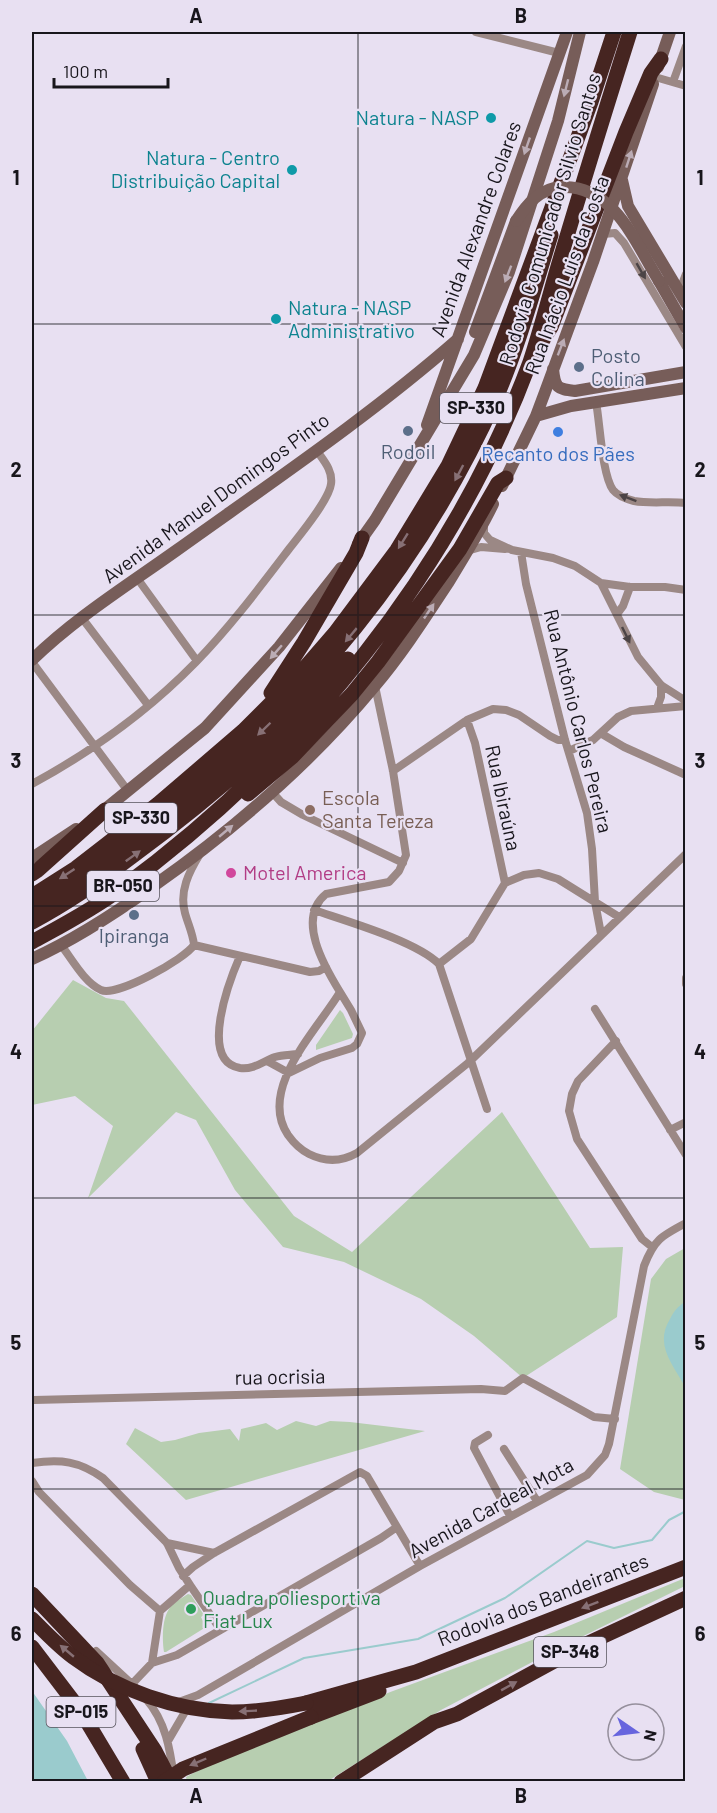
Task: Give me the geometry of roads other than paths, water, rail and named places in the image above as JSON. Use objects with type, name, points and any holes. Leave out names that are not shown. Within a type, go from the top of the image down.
[{"type":"highway","name":"Rodovia Comunicador Silvio Santos","points":[[32,896],[76,868],[107,844],[158,804],[243,731],[302,672],[364,596],[397,550],[448,465],[485,388],[591,102],[614,32]]},
{"type":"highway","name":"Rodovia Comunicador Silvio Santos","points":[[32,942],[118,891],[207,819],[264,765],[341,684],[397,612],[466,500],[491,450],[530,360],[630,32]]},
{"type":"highway","points":[[530,360],[551,327],[626,132],[651,74],[661,58]]},
{"type":"highway","points":[[32,911],[72,887],[106,862],[184,800],[248,744],[281,713],[334,656],[408,559],[458,476],[496,397],[529,308],[591,102]]},
{"type":"highway","points":[[207,819],[231,808],[292,757],[352,694],[378,662],[459,549],[498,483],[506,478]]},
{"type":"highway","points":[[243,731],[249,717],[274,689],[304,642],[356,553],[362,538]]},
{"type":"highway","points":[[32,922],[91,887],[193,811],[240,771],[316,695],[434,554]]},
{"type":"highway","points":[[34,868],[105,810]]},
{"type":"highway","name":"Rodovia dos Bandeirantes","points":[[308,1710],[395,1685],[416,1672],[686,1567]]},
{"type":"highway","points":[[32,1594],[97,1663],[121,1697],[173,1782]]},
{"type":"highway","name":"SP-348","points":[[457,1714],[582,1646],[686,1598]]},
{"type":"highway","points":[[32,1619],[72,1656],[123,1686],[143,1694],[199,1709],[231,1712],[268,1709],[308,1710]]},
{"type":"highway","name":"SP-015","points":[[32,1647],[80,1710],[123,1782]]},
{"type":"highway","points":[[121,1697],[130,1723],[158,1782]]},
{"type":"highway","points":[[164,1782],[183,1769],[308,1710]]},
{"type":"highway","points":[[341,1782],[434,1722],[457,1714]]},
{"type":"highway","points":[[359,1782],[449,1722],[457,1714]]},
{"type":"main road","name":"Avenida Alexandre Colares","points":[[422,440],[433,402],[458,339],[567,32]]},
{"type":"main road","points":[[105,810],[205,728],[245,686],[312,608],[375,520],[474,355],[509,272],[558,121],[580,32]]},
{"type":"main road","name":"Rua Inácio Luis da Costa","points":[[32,959],[61,945],[129,903],[202,851],[272,792],[345,720],[375,686],[418,627],[486,519],[536,416],[622,180],[670,32]]},
{"type":"main road","points":[[622,180],[628,206],[686,303]]},
{"type":"main road","points":[[443,408],[477,327],[516,221],[540,193],[556,188],[575,187],[588,191],[606,202],[617,214],[686,328]]},
{"type":"main road","name":"Avenida Manuel Domingos Pinto","points":[[32,661],[82,618],[317,451],[424,369],[458,339]]},
{"type":"main road","points":[[553,368],[555,384],[563,390],[575,391],[686,372]]},
{"type":"main road","points":[[424,369],[445,374]]},
{"type":"main road","points":[[624,381],[620,388],[625,398]]},
{"type":"main road","points":[[536,416],[571,406],[686,388]]},
{"type":"street","points":[[476,32],[559,53]]},
{"type":"street","points":[[673,82],[686,46]]},
{"type":"street","points":[[655,77],[686,86]]},
{"type":"street","points":[[603,234],[615,233],[624,243],[686,346]]},
{"type":"street","points":[[679,292],[686,274]]},
{"type":"street","points":[[596,402],[606,470],[609,483],[615,491],[624,498],[635,501],[686,503]]},
{"type":"street","points":[[32,784],[95,747],[148,705],[197,661],[263,582],[324,500],[331,484],[331,476],[317,451]]},
{"type":"street","points":[[486,519],[483,528],[487,537],[516,551]]},
{"type":"street","points":[[467,551],[481,547],[545,556],[565,562],[601,583],[686,590]]},
{"type":"street","name":"Rua Antônio Carlos Pereira","points":[[516,551],[565,740],[587,813],[601,934]]},
{"type":"street","points":[[137,578],[197,661]]},
{"type":"street","points":[[601,583],[632,647],[661,685],[686,701]]},
{"type":"street","points":[[617,614],[623,606],[630,587]]},
{"type":"street","points":[[82,618],[148,705]]},
{"type":"street","points":[[32,661],[128,791]]},
{"type":"street","points":[[657,708],[662,697],[661,685]]},
{"type":"street","points":[[289,1073],[316,1060],[352,1048],[361,1039],[362,1033],[326,967],[313,928],[314,910],[319,900],[326,894],[389,882],[399,871],[406,855],[393,771],[375,686]]},
{"type":"street","points":[[569,751],[602,734],[625,713],[638,709],[686,706]]},
{"type":"street","points":[[393,771],[467,720],[486,710],[506,710],[519,715],[554,738],[565,740]]},
{"type":"street","name":"Rua Ibiraúna","points":[[467,720],[475,742],[505,883]]},
{"type":"street","points":[[602,734],[686,775]]},
{"type":"street","points":[[272,792],[281,802],[303,815],[403,863]]},
{"type":"street","name":"Rua Inácio Luis da Costa","points":[[194,945],[184,910],[183,893],[189,873],[202,851]]},
{"type":"street","points":[[340,992],[300,1052],[279,1100],[279,1114],[292,1140],[306,1153],[337,1161],[357,1153],[471,1059],[686,854]]},
{"type":"street","points":[[439,964],[471,939],[505,883],[524,875],[539,873],[558,879],[619,917]]},
{"type":"street","points":[[314,910],[413,946],[422,950],[439,964],[488,1109]]},
{"type":"street","points":[[61,945],[91,983],[101,990],[112,992],[122,989],[181,957],[194,945],[310,972],[326,967]]},
{"type":"street","points":[[240,956],[225,995],[220,1019],[221,1052],[228,1063],[241,1068],[256,1066],[275,1057],[300,1052],[316,1060]]},
{"type":"street","points":[[686,978],[686,984]]},
{"type":"street","points":[[595,1009],[686,1155]]},
{"type":"street","points":[[616,1041],[578,1081],[572,1094],[569,1111],[578,1139],[642,1239],[651,1247],[669,1231],[686,1223]]},
{"type":"street","points":[[267,1061],[289,1073]]},
{"type":"street","points":[[670,1130],[686,1122]]},
{"type":"street","name":"Avenida Cardeal Mota","points":[[152,1706],[183,1701],[198,1695],[420,1566],[587,1475],[605,1455],[615,1419],[644,1266],[651,1247]]},
{"type":"street","name":"rua ocrisia","points":[[34,1400],[482,1389],[505,1391],[523,1378],[594,1417],[615,1419]]},
{"type":"street","points":[[488,1435],[475,1443],[474,1448],[510,1516]]},
{"type":"street","points":[[504,1449],[537,1501]]},
{"type":"street","points":[[32,1462],[70,1462],[91,1470],[103,1478],[167,1543],[183,1576],[220,1629]]},
{"type":"street","points":[[183,1576],[214,1553],[360,1472],[367,1476],[420,1566]]},
{"type":"street","points":[[32,1481],[39,1492],[130,1586],[160,1611]]},
{"type":"street","points":[[132,1684],[152,1663],[177,1655],[397,1527]]},
{"type":"street","points":[[167,1543],[214,1553]]},
{"type":"street","points":[[152,1663],[160,1611],[190,1585]]},
{"type":"street","points":[[70,1633],[84,1641],[132,1684],[152,1706],[168,1741],[173,1782]]},
{"type":"street","name":"Avenida Cardeal Mota","points":[[168,1741],[181,1717],[198,1695]]},
{"type":"waterway","points":[[209,1703],[304,1658],[418,1639],[505,1598],[587,1541],[614,1548],[652,1540],[669,1520],[686,1511]]},
{"type":"place","name":"Natura - NASP","points":[[491,118]]},
{"type":"place","name":"Natura - Centro Distribuição Capital","points":[[292,170]]},
{"type":"place","name":"Natura - NASP Administrativo","points":[[276,319]]},
{"type":"place","name":"Posto Colina","points":[[579,367]]},
{"type":"place","name":"Rodoil","points":[[408,431]]},
{"type":"place","name":"Recanto dos Pães","points":[[558,432]]},
{"type":"place","name":"Escola Santa Tereza","points":[[310,810]]},
{"type":"place","name":"Motel America","points":[[231,873]]},
{"type":"place","name":"Ipiranga","points":[[134,915]]},
{"type":"place","name":"Quadra poliesportiva Fiat Lux","points":[[191,1609]]}]
